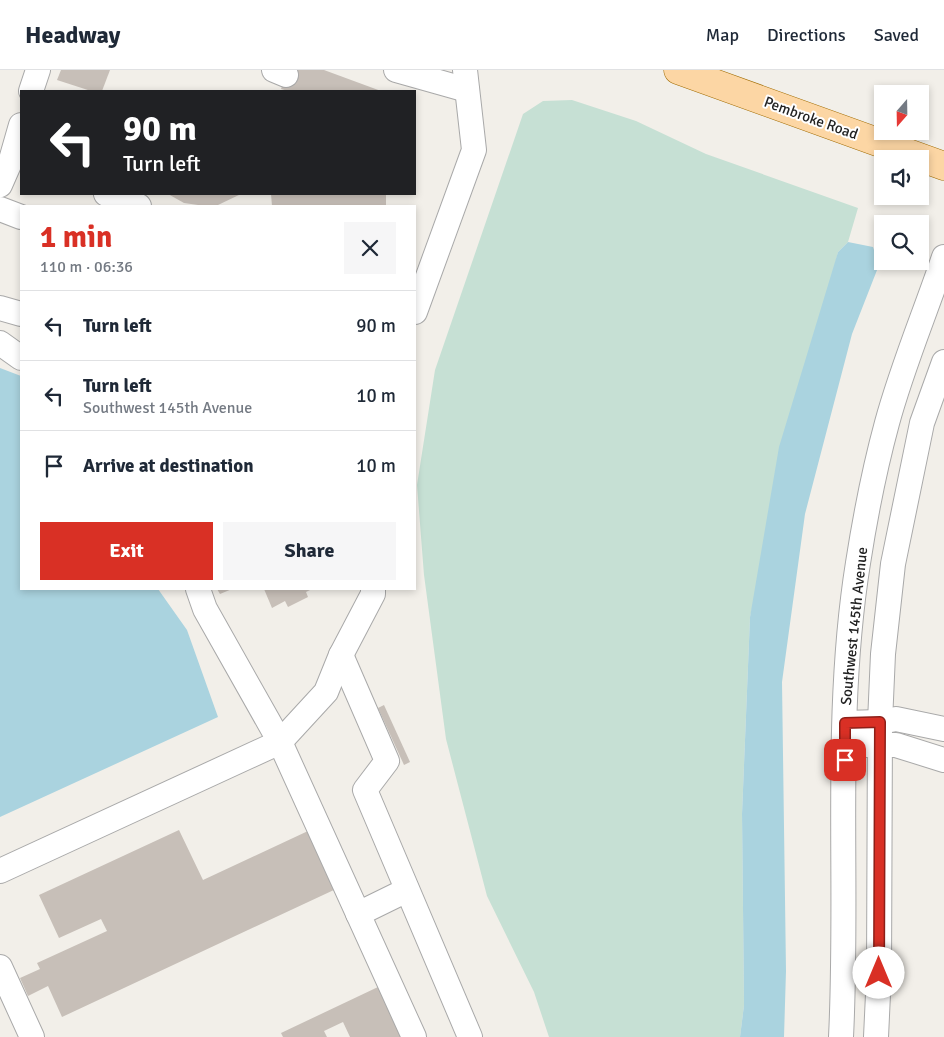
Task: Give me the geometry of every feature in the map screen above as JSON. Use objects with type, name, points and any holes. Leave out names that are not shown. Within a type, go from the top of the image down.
[{"type":"main road","name":"Pembroke Road","points":[[678,70],[944,166]]},
{"type":"street","points":[[32,90],[38,70]]},
{"type":"street","points":[[396,70],[466,80],[474,150],[416,309]]},
{"type":"street","points":[[0,185],[16,162],[20,133]]},
{"type":"street","points":[[109,195],[136,205]]},
{"type":"street","points":[[0,209],[20,216]]},
{"type":"street","name":"Southwest 145th Avenue","points":[[841,1037],[844,980],[847,668],[858,564],[887,422],[944,257]]},
{"type":"street","points":[[0,308],[20,314]]},
{"type":"street","points":[[0,343],[20,357]]},
{"type":"street","points":[[876,1037],[879,973],[880,733],[883,654],[893,564],[922,423],[944,362]]},
{"type":"street","points":[[198,590],[205,609],[280,742],[414,1037]]},
{"type":"street","points":[[0,871],[280,742],[326,692],[341,655],[373,594],[373,590]]},
{"type":"street","points":[[341,655],[387,761],[365,790],[470,1037]]},
{"type":"street","points":[[880,733],[896,719],[944,729]]},
{"type":"street","points":[[845,734],[880,733],[896,745],[944,760]]},
{"type":"street","points":[[358,914],[407,890]]},
{"type":"street","points":[[0,967],[32,1037]]},
{"type":"green space","points":[[572,100],[636,121],[706,154],[858,208],[848,242],[838,252],[750,617],[742,814],[744,1005],[740,1037],[549,1037],[534,992],[487,896],[446,739],[424,575],[417,485],[435,370],[523,114],[543,101]]},
{"type":"water","points":[[848,242],[873,247],[874,270],[877,270],[852,334],[805,514],[782,682],[786,971],[784,1037],[740,1037],[744,1005],[742,814],[750,617],[779,447],[838,252]]},
{"type":"water","points":[[0,368],[20,376],[20,590],[159,590],[187,630],[218,717],[0,817]]},
{"type":"building","points":[[61,70],[110,70],[102,90],[88,90],[57,80]]},
{"type":"building","points":[[288,70],[324,70],[378,90],[284,90],[281,89]]},
{"type":"building","points":[[170,195],[239,195],[218,205],[184,203]]},
{"type":"building","points":[[271,195],[386,195],[386,205],[272,205]]},
{"type":"building","points":[[218,590],[230,590],[220,594]]},
{"type":"building","points":[[264,590],[310,590],[306,592],[308,597],[288,607],[285,601],[272,608]]},
{"type":"building","points":[[384,705],[410,762],[404,765],[378,708]]},
{"type":"building","points":[[179,830],[203,880],[308,831],[336,889],[62,1017],[48,986],[28,996],[20,978],[40,969],[37,963],[107,931],[101,919],[59,938],[39,895]]},
{"type":"building","points":[[378,987],[402,1037],[350,1037],[343,1022],[324,1031],[327,1037],[283,1037],[281,1033]]},
{"type":"route","points":[[845,760],[845,723],[880,722],[879,973]]}]
